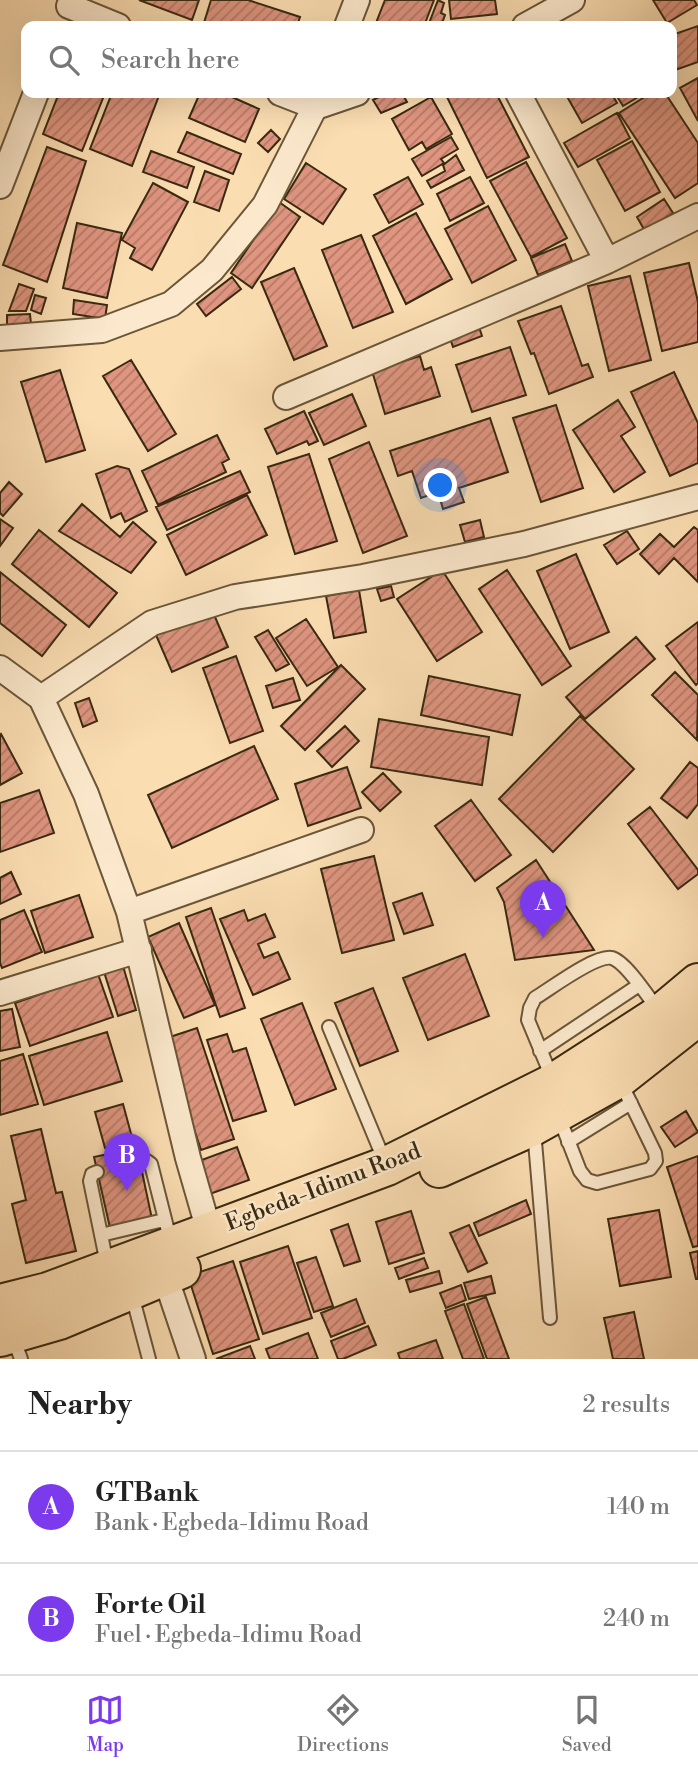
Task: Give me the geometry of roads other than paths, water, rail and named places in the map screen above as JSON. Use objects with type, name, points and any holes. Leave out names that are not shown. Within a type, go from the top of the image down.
[{"type":"main road","name":"Egbeda-Idimu Road","points":[[167,1247],[399,1185],[551,1103],[666,1005],[698,983]]},
{"type":"main road","name":"Egbeda-Idimu Road","points":[[8,1333],[59,1320],[113,1265],[387,1166],[551,1103],[625,1091],[666,1005]]},
{"type":"street","points":[[349,21],[357,0]]},
{"type":"street","points":[[534,21],[572,0]]},
{"type":"street","points":[[67,11],[101,21]]},
{"type":"street","points":[[0,186],[34,98]]},
{"type":"street","points":[[521,98],[607,261]]},
{"type":"street","points":[[0,338],[16,339],[102,330],[171,304],[212,270],[265,205],[319,100]]},
{"type":"street","points":[[286,397],[607,261],[698,216]]},
{"type":"street","points":[[41,698],[152,623],[235,597],[363,577],[524,544],[698,497]]},
{"type":"street","points":[[0,668],[41,698],[86,794],[129,912],[188,1158],[209,1231]]},
{"type":"street","points":[[129,912],[361,830]]},
{"type":"street","points":[[0,993],[139,950]]},
{"type":"street","points":[[167,1247],[193,1359]]},
{"type":"lane","points":[[625,1091],[655,1153],[656,1161],[650,1169],[597,1183],[587,1180],[580,1171],[551,1103],[528,1020],[530,1008],[535,998],[597,960],[610,957],[620,962],[666,1005]]},
{"type":"lane","points":[[330,1027],[387,1166]]},
{"type":"lane","points":[[550,1318],[551,1103]]},
{"type":"lane","points":[[113,1265],[167,1247],[151,1164],[139,1161]]},
{"type":"lane","points":[[97,1172],[92,1174],[90,1181],[113,1265],[147,1358]]},
{"type":"place","name":"GTBank","points":[[543,938]]},
{"type":"place","name":"Forte Oil","points":[[127,1191]]}]
